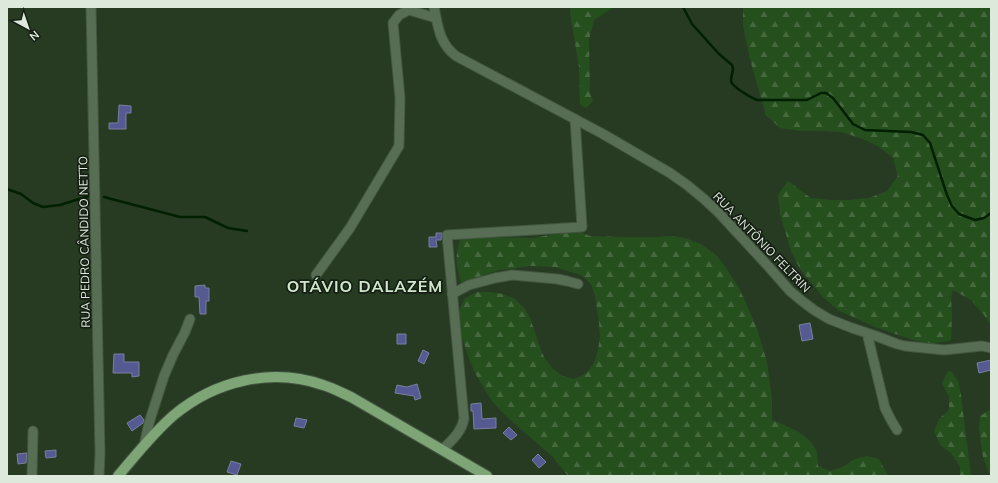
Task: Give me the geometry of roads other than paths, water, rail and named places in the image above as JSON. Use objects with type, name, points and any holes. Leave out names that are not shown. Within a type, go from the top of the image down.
[{"type":"main road","points":[[118,476],[162,426],[186,406],[204,395],[226,385],[259,378],[275,377],[308,381],[337,390],[487,476]]},
{"type":"street","name":"RUA PEDRO CÂNDIDO NETTO","points":[[91,7],[100,454],[99,476]]},
{"type":"street","name":"RUA ANTÔNIO FELTRIN","points":[[434,7],[440,35],[449,51],[603,134],[670,173],[687,185],[718,212],[790,291],[814,310],[830,319],[852,328],[905,346],[944,350],[982,346],[991,348]]},
{"type":"street","points":[[316,275],[350,228],[399,146],[400,98],[393,23],[399,15],[410,10],[436,18]]},
{"type":"street","points":[[442,450],[459,433],[464,419],[447,235],[582,227],[575,119]]},
{"type":"street","points":[[452,294],[469,285],[512,275],[557,279],[578,284]]},
{"type":"street","points":[[144,446],[149,422],[164,376],[190,319]]},
{"type":"street","points":[[867,333],[885,408],[897,430]]},
{"type":"street","points":[[32,476],[33,430]]},
{"type":"waterway","points":[[683,7],[692,24],[719,54],[732,65],[733,70],[731,81],[742,92],[757,100],[807,100],[821,93],[826,93],[833,98],[853,124],[865,130],[911,132],[923,135],[930,143],[952,206],[959,214],[975,220],[984,218],[991,213]]},
{"type":"waterway","points":[[7,189],[21,194],[33,203],[43,207],[60,205],[92,195]]},
{"type":"waterway","points":[[104,197],[180,217],[205,217],[228,228],[247,231]]},
{"type":"district","name":"OTÁVIO DALAZÉM","points":[[365,286]]}]
